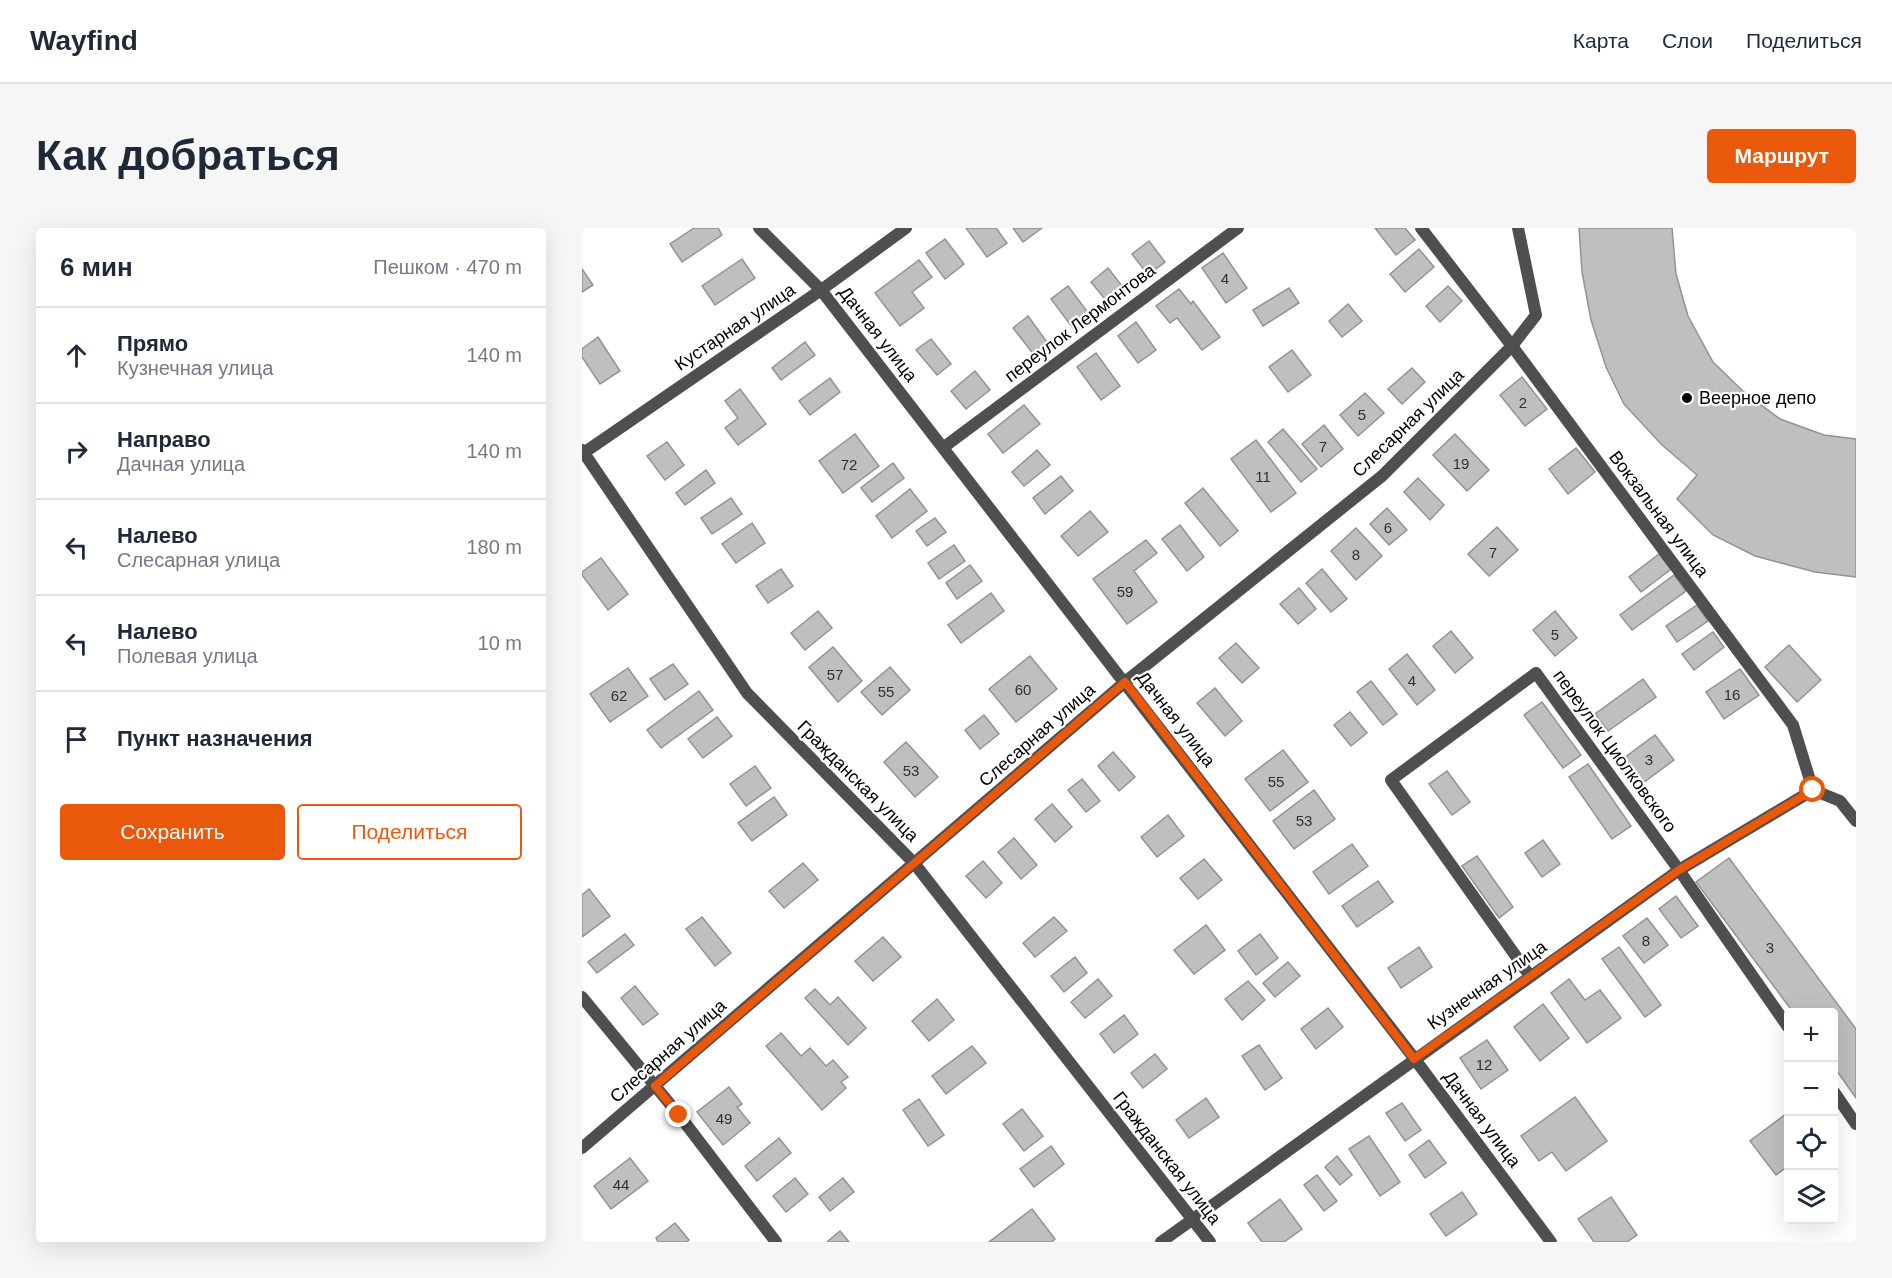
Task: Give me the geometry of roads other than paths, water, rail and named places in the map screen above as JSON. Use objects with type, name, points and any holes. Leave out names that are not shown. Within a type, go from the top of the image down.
[{"type":"street","name":"Дачная улица","points":[[759,228],[821,290],[944,447],[1414,1059],[1551,1242]]},
{"type":"street","name":"Кустарная улица","points":[[583,452],[821,290],[906,228]]},
{"type":"street","name":"переулок Лермонтова","points":[[944,447],[1238,228]]},
{"type":"street","name":"Вокзальная улица","points":[[1421,228],[1512,346],[1793,725],[1813,790]]},
{"type":"street","name":"Слесарная улица","points":[[582,1148],[1125,682],[1382,476],[1512,346],[1536,315],[1518,228]]},
{"type":"street","name":"Гражданская улица","points":[[583,452],[747,693],[914,863],[1210,1242]]},
{"type":"street","name":"переулок Циолковского","points":[[1530,976],[1391,780],[1536,673],[1679,870]]},
{"type":"street","points":[[1813,790],[1840,801],[1856,821]]},
{"type":"street","name":"Кузнечная улица","points":[[1161,1242],[1679,870],[1813,790]]},
{"type":"street","points":[[1679,870],[1784,1021]]},
{"type":"street","points":[[582,997],[655,1086],[776,1242]]},
{"type":"street","points":[[1838,1099],[1856,1124]]},
{"type":"place","name":"Веерное депо","points":[[1687,398]]}]
